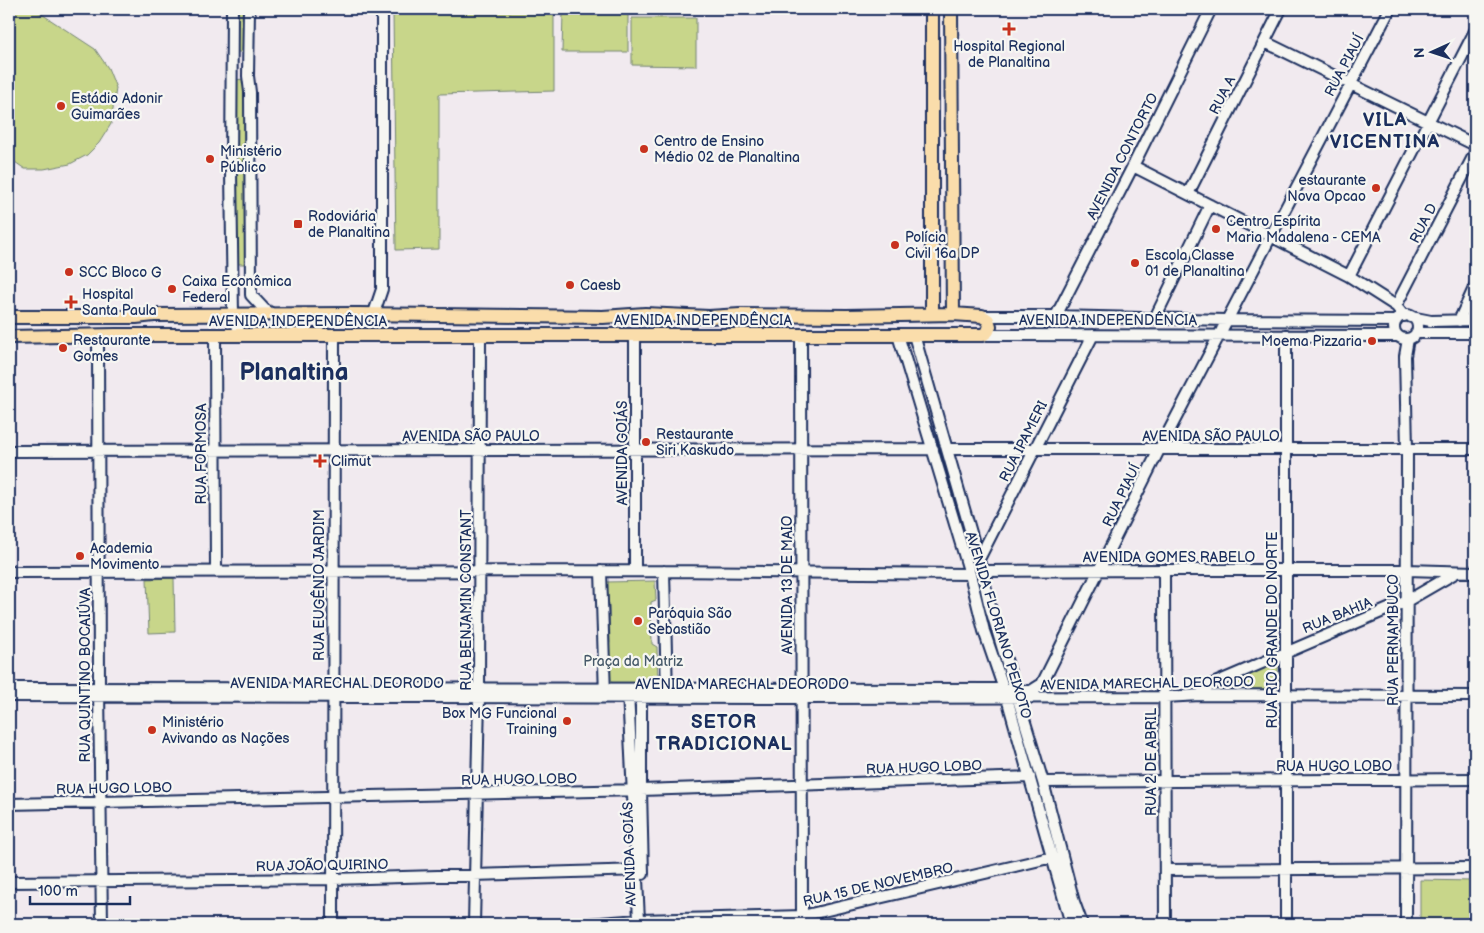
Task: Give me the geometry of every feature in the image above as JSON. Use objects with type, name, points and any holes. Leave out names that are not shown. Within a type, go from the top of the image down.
[{"type":"main road","points":[[932,9],[932,314]]},
{"type":"main road","points":[[951,9],[953,314]]},
{"type":"main road","points":[[932,84],[945,79],[951,79]]},
{"type":"main road","points":[[932,172],[951,171]]},
{"type":"main road","points":[[932,217],[952,218]]},
{"type":"main road","points":[[932,284],[952,285]]},
{"type":"main road","name":"AVENIDA INDEPENDÊNCIA","points":[[9,317],[358,314],[373,316],[420,314],[603,317],[655,314],[688,316],[751,314],[874,316],[953,314],[982,316]]},
{"type":"main road","points":[[401,336],[405,325],[404,314]]},
{"type":"main road","points":[[416,336],[412,323],[413,319],[420,314]]},
{"type":"main road","points":[[684,335],[688,326],[688,316]]},
{"type":"main road","points":[[709,316],[704,326],[710,336]]},
{"type":"main road","points":[[847,316],[853,326],[848,336]]},
{"type":"main road","points":[[874,316],[867,325],[874,335]]},
{"type":"main road","points":[[982,316],[988,320],[990,326],[983,335]]},
{"type":"main road","points":[[115,336],[123,317]]},
{"type":"main road","points":[[135,336],[132,326],[136,317]]},
{"type":"main road","name":"AVENIDA INDEPENDÊNCIA","points":[[9,337],[983,335]]},
{"type":"street","points":[[232,9],[231,171],[233,315],[241,336]]},
{"type":"street","points":[[249,9],[251,296],[264,309],[274,315]]},
{"type":"street","points":[[373,316],[382,290],[382,9]]},
{"type":"street","name":"AVENIDA CONTORTO","points":[[1056,316],[1211,9]]},
{"type":"street","name":"RUA A","points":[[1188,194],[1281,9]]},
{"type":"street","name":"RUA PIAUÍ","points":[[1031,691],[1042,684],[1226,320],[1390,9]]},
{"type":"street","points":[[1349,276],[1475,31]]},
{"type":"street","points":[[1265,42],[1475,145]]},
{"type":"street","points":[[231,54],[236,59],[240,59],[248,54]]},
{"type":"street","points":[[232,75],[240,72],[248,76]]},
{"type":"street","name":"RUA D","points":[[1396,306],[1475,153]]},
{"type":"street","points":[[1133,166],[1349,276],[1396,306],[1404,318],[1416,321],[1418,327],[1405,336],[1394,332],[1394,326],[1404,318]]},
{"type":"street","points":[[1161,335],[1168,331],[1169,326],[1167,321],[1159,318],[1210,205]]},
{"type":"street","points":[[233,267],[239,269],[251,267]]},
{"type":"street","points":[[1459,321],[1475,286]]},
{"type":"street","points":[[1007,315],[1003,325],[1007,335]]},
{"type":"street","name":"AVENIDA INDEPENDÊNCIA","points":[[982,316],[1226,320],[1404,318],[1431,321],[1475,320]]},
{"type":"street","points":[[1107,335],[1102,333],[1098,325],[1101,320],[1108,317]]},
{"type":"street","name":"AVENIDA INDEPENDÊNCIA","points":[[983,335],[1405,336],[1475,332]]},
{"type":"street","name":"AVENIDA FLORIANO PEIXOTO","points":[[898,335],[970,574],[984,631],[1006,693],[1039,810],[1050,827],[1070,903],[1071,924]]},
{"type":"street","name":"AVENIDA FLORIANO PEIXOTO","points":[[914,335],[979,559],[989,603],[1018,694],[1050,806],[1053,857],[1064,881]]},
{"type":"street","name":"RUA IPAMERI","points":[[979,559],[1093,335]]},
{"type":"street","name":"RUA RIO GRANDE DO NORTE","points":[[1286,335],[1286,924]]},
{"type":"street","name":"RUA QUINTINO BOCAIÚVA","points":[[98,336],[99,802],[102,924]]},
{"type":"street","name":"RUA FORMOSA","points":[[215,336],[216,572]]},
{"type":"street","name":"RUA EUGÊNIO JARDIM","points":[[333,924],[334,336]]},
{"type":"street","name":"RUA BENJAMIN CONSTANT","points":[[474,924],[478,794],[480,336]]},
{"type":"street","name":"AVENIDA GOIÁS","points":[[635,336],[635,571]]},
{"type":"street","name":"AVENIDA 13 DE MAIO","points":[[801,336],[802,920]]},
{"type":"street","name":"RUA PERNAMBUCO","points":[[1405,336],[1407,449],[1406,924]]},
{"type":"street","points":[[916,395],[931,392]]},
{"type":"street","name":"AVENIDA SÃO PAULO","points":[[9,450],[933,449]]},
{"type":"street","name":"AVENIDA SÃO PAULO","points":[[947,449],[1475,449]]},
{"type":"street","points":[[947,495],[948,498],[955,499],[958,497],[959,491]]},
{"type":"street","points":[[952,516],[956,507],[960,507],[965,512]]},
{"type":"street","name":"RUA 2 DE ABRIL","points":[[1164,570],[1166,924]]},
{"type":"street","points":[[600,571],[605,694]]},
{"type":"street","points":[[664,571],[668,694]]},
{"type":"street","points":[[9,572],[801,571],[970,574]]},
{"type":"street","name":"AVENIDA GOMES RABELO","points":[[982,571],[1473,571]]},
{"type":"street","name":"RUA BAHIA","points":[[1200,694],[1208,686],[1286,651],[1407,601],[1458,572]]},
{"type":"street","points":[[976,604],[985,608],[989,603]]},
{"type":"street","points":[[984,631],[988,624],[996,627]]},
{"type":"street","name":"AVENIDA MARECHAL DEORODO","points":[[9,688],[99,692],[1006,693],[1165,697],[1200,694],[1475,696]]},
{"type":"street","name":"AVENIDA MARECHAL DEORODO","points":[[1018,694],[1031,691]]},
{"type":"street","name":"AVENIDA MARECHAL DEORODO","points":[[9,696],[99,692]]},
{"type":"street","name":"AVENIDA GOIÁS","points":[[628,694],[637,790],[642,920]]},
{"type":"street","name":"AVENIDA MARECHAL DEORODO","points":[[628,694],[641,698],[668,694]]},
{"type":"street","name":"AVENIDA GOIÁS","points":[[637,790],[641,698]]},
{"type":"street","name":"RUA HUGO LOBO","points":[[9,804],[637,790],[1030,778]]},
{"type":"street","name":"RUA HUGO LOBO","points":[[1043,782],[1475,779]]},
{"type":"street","points":[[1039,810],[1045,811],[1050,806]]},
{"type":"street","name":"RUA 15 DE NOVEMBRO","points":[[588,924],[642,920],[677,922],[802,920],[1053,857]]},
{"type":"street","points":[[1165,870],[1475,868]]},
{"type":"street","name":"RUA JOÃO QUIRINO","points":[[9,882],[333,879],[640,869]]},
{"type":"street","name":"AVENIDA FLORIANO PEIXOTO","points":[[1070,903],[1082,924]]},
{"type":"green space","name":"Estádio Adonir Guimarães","points":[[9,9],[34,9],[95,49],[108,68],[116,88],[111,124],[99,143],[87,155],[70,164],[44,169],[25,169],[9,158]]},
{"type":"green space","points":[[234,9],[243,9],[243,52],[234,52]]},
{"type":"green space","points":[[554,11],[554,91],[439,94],[439,249],[396,250],[393,13]]},
{"type":"green space","points":[[563,12],[628,13],[628,52],[562,52]]},
{"type":"green space","points":[[632,18],[696,18],[696,66],[632,65]]},
{"type":"green space","points":[[244,79],[247,264],[236,264],[234,80]]},
{"type":"green space","points":[[174,578],[175,632],[149,633],[147,579]]},
{"type":"green space","name":"Praça da Matriz","points":[[655,581],[656,600],[651,602],[652,644],[657,647],[658,686],[608,686],[607,647],[610,643],[609,603],[606,601],[606,582]]},
{"type":"green space","points":[[1278,661],[1278,694],[1210,694],[1211,689]]},
{"type":"green space","points":[[1475,878],[1475,924],[1428,924],[1420,922],[1420,880],[1472,881]]},
{"type":"place","name":"Hospital Regional de Planaltina","points":[[1009,29]]},
{"type":"place","name":"Estádio Adonir Guimarães","points":[[61,106]]},
{"type":"place","name":"Centro de Ensino Médio 02 de Planaltina","points":[[644,149]]},
{"type":"place","name":"Ministério Público","points":[[210,159]]},
{"type":"place","name":"estaurante Nova Opcao","points":[[1376,188]]},
{"type":"place","name":"Rodoviária de Planaltina","points":[[298,224]]},
{"type":"place","name":"Centro Espírita Maria Madalena - CEMA","points":[[1216,229]]},
{"type":"place","name":"Polícia Civil 16a DP","points":[[895,245]]},
{"type":"place","name":"Escola Classe 01 de Planaltina","points":[[1135,263]]},
{"type":"place","name":"SCC Bloco G","points":[[69,272]]},
{"type":"place","name":"Caesb","points":[[570,285]]},
{"type":"place","name":"Caixa Econômica Federal","points":[[172,289]]},
{"type":"place","name":"Hospital Santa Paula","points":[[71,302]]},
{"type":"place","name":"Moema Pizzaria","points":[[1372,341]]},
{"type":"place","name":"Restaurante Gomes","points":[[63,348]]},
{"type":"place","name":"Restaurante Siri Kaskudo","points":[[646,442]]},
{"type":"place","name":"Climut","points":[[320,461]]},
{"type":"place","name":"Academia Movimento","points":[[80,556]]},
{"type":"place","name":"Paróquia São Sebastião","points":[[638,621]]},
{"type":"place","name":"Box MG Funcional Training","points":[[567,721]]},
{"type":"place","name":"Ministério Avivando as Nações","points":[[152,730]]},
{"type":"district","name":"VILA VICENTINA","points":[[1385,130]]},
{"type":"district","name":"Planaltina","points":[[294,372]]},
{"type":"district","name":"SETOR TRADICIONAL","points":[[724,732]]}]
